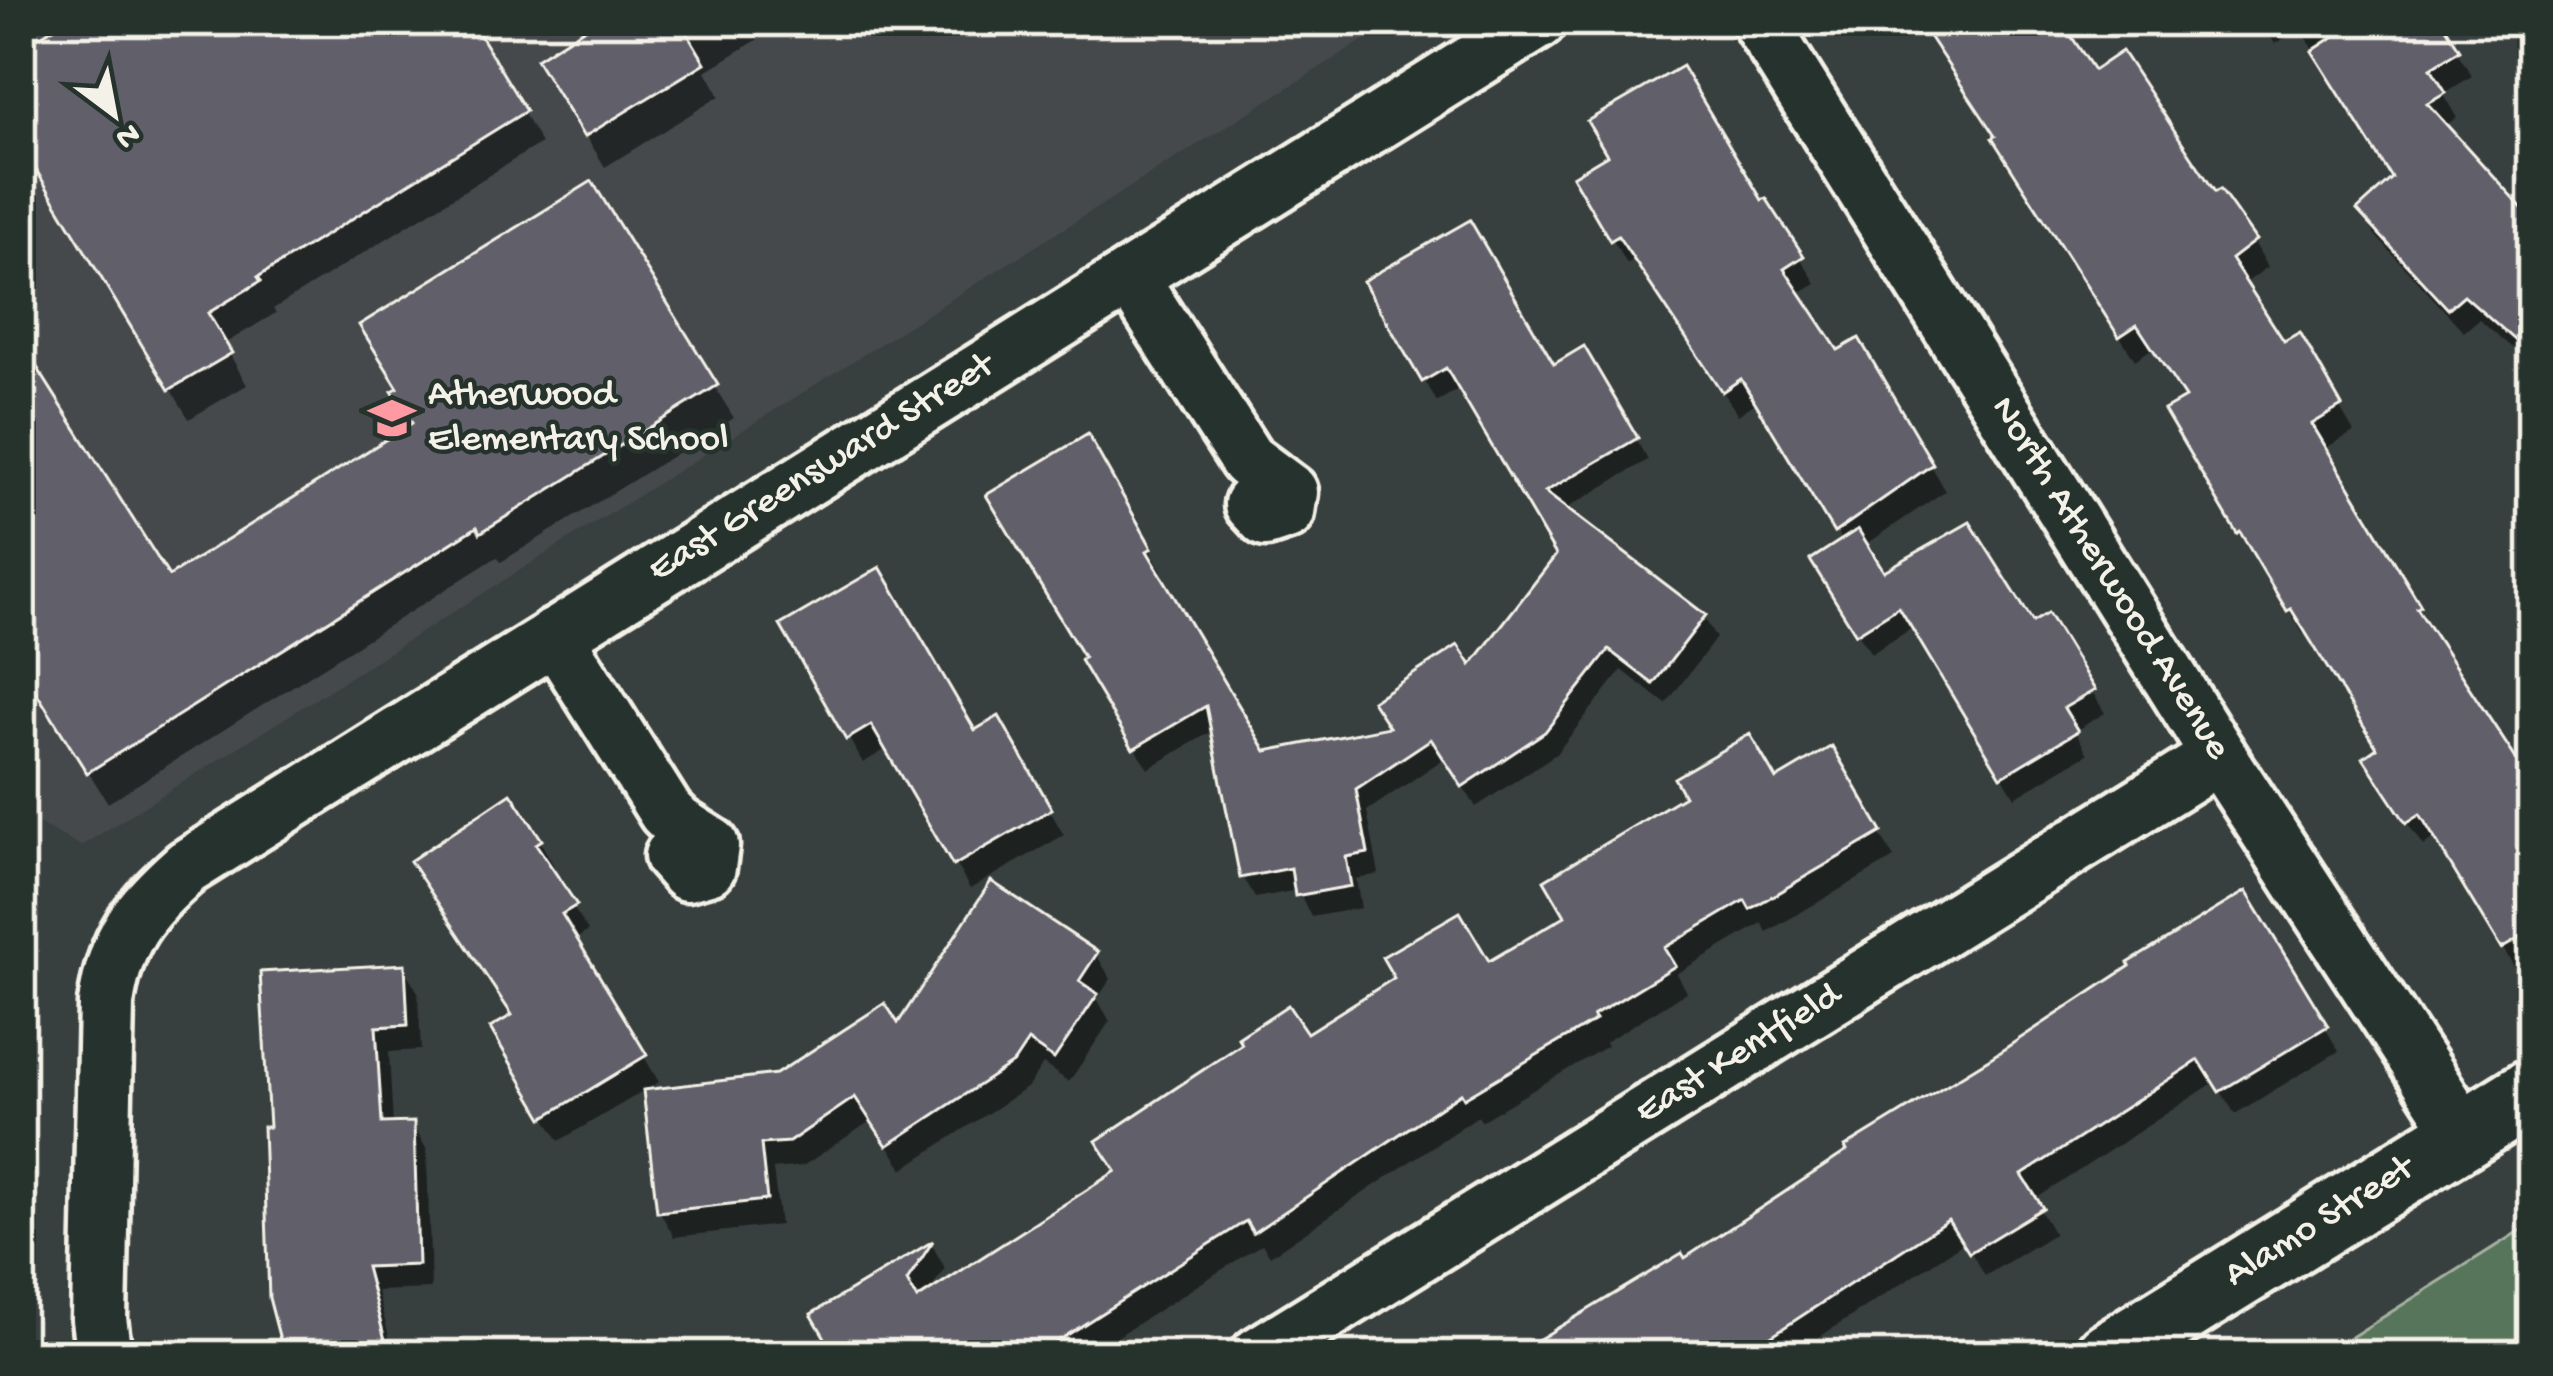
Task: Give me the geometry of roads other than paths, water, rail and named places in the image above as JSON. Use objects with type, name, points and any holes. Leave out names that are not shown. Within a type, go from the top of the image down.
[{"type":"main road","name":"Alamo Street","points":[[2109,1355],[2532,1092]]},
{"type":"street","name":"East Greensward Street","points":[[104,1355],[100,1319],[106,1004],[122,938],[150,898],[187,867],[1539,21]]},
{"type":"street","name":"North Atherwood Avenue","points":[[1759,21],[2219,756],[2464,1133]]},
{"type":"street","points":[[1130,277],[1247,460],[1290,492],[1287,512],[1266,519],[1252,504]]},
{"type":"street","points":[[555,636],[666,812],[711,845],[708,867],[687,873],[672,856]]},
{"type":"street","name":"East Kentfield","points":[[1258,1355],[2219,756]]},
{"type":"place","name":"Atherwood Elementary School","points":[[392,418]]}]
